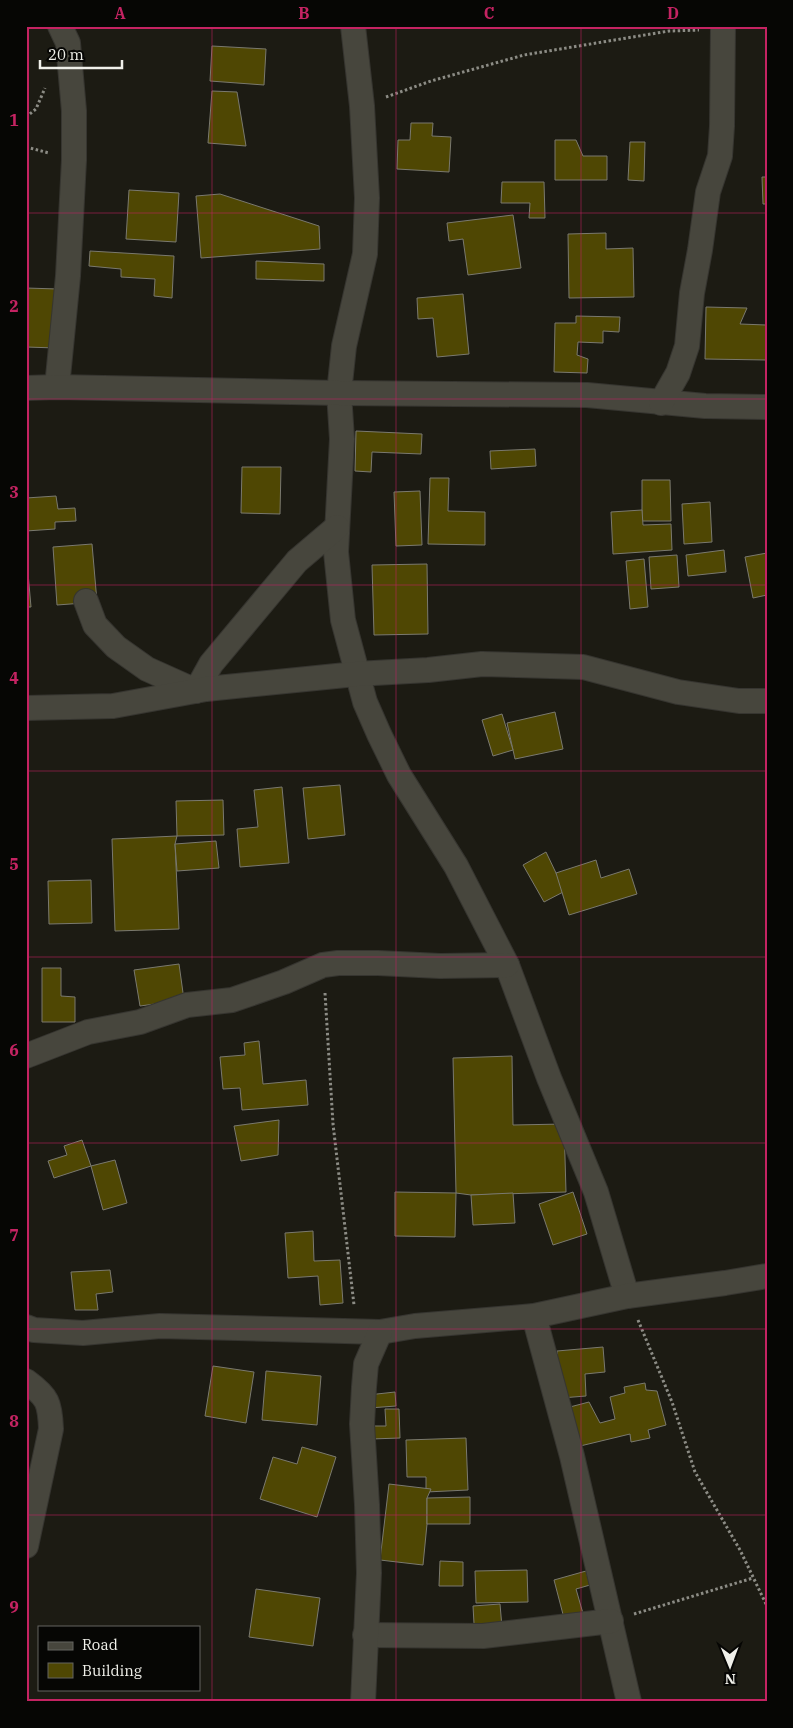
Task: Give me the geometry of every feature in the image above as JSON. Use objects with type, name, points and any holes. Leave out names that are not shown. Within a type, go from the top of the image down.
[{"type":"street","points":[[57,387],[68,276],[74,121],[68,43],[60,26]]},
{"type":"street","points":[[354,26],[362,106],[367,198],[365,254],[344,346],[339,393],[342,439],[336,552],[343,620],[365,702],[399,775],[456,866],[506,965],[549,1078],[596,1192],[627,1296]]},
{"type":"street","points":[[661,402],[678,373],[687,346],[692,293],[708,192],[720,156],[724,27]]},
{"type":"street","points":[[26,388],[587,395],[704,406],[767,407]]},
{"type":"street","points":[[196,691],[211,664],[292,568],[337,527]]},
{"type":"street","points":[[86,601],[95,625],[116,648],[147,669],[196,691]]},
{"type":"street","points":[[26,708],[113,706],[196,691],[356,674],[428,670],[482,664],[583,666],[678,692],[739,702],[767,701]]},
{"type":"street","points":[[26,1056],[88,1032],[140,1022],[187,1006],[232,1000],[284,982],[323,965],[378,963],[440,966],[506,965]]},
{"type":"street","points":[[26,1327],[34,1330],[83,1333],[160,1326],[380,1332],[415,1326],[534,1316],[627,1296],[767,1276]]},
{"type":"street","points":[[534,1316],[572,1456],[629,1702]]},
{"type":"street","points":[[363,1702],[369,1573],[362,1424],[366,1364],[380,1332]]},
{"type":"street","points":[[26,1381],[48,1401],[51,1414],[51,1429],[26,1546]]},
{"type":"street","points":[[365,1635],[483,1636],[611,1621]]},
{"type":"path","points":[[362,106],[430,81],[524,55],[669,31],[724,27]]},
{"type":"path","points":[[323,965],[333,1124],[357,1331]]},
{"type":"path","points":[[627,1296],[672,1402],[695,1472],[740,1550],[767,1606]]},
{"type":"path","points":[[611,1621],[753,1578]]},
{"type":"building","points":[[212,46],[266,49],[264,85],[210,81]]},
{"type":"building","points":[[212,91],[237,92],[246,146],[208,143]]},
{"type":"building","points":[[411,123],[433,123],[432,136],[451,137],[449,172],[397,169],[398,140],[410,140]]},
{"type":"building","points":[[555,140],[576,140],[583,156],[607,156],[607,180],[555,180]]},
{"type":"building","points":[[630,142],[645,142],[644,181],[628,180]]},
{"type":"building","points":[[762,177],[767,177],[767,204],[763,204]]},
{"type":"building","points":[[502,182],[544,182],[545,218],[529,218],[530,203],[501,203]]},
{"type":"building","points":[[129,190],[179,193],[176,242],[126,239]]},
{"type":"building","points":[[220,194],[319,226],[320,249],[201,258],[196,196]]},
{"type":"building","points":[[513,215],[521,268],[468,275],[463,239],[449,241],[447,223]]},
{"type":"building","points":[[606,233],[606,249],[633,248],[634,297],[569,298],[568,234]]},
{"type":"building","points":[[90,251],[174,256],[172,298],[154,296],[155,279],[121,277],[121,269],[89,266]]},
{"type":"building","points":[[256,261],[324,264],[324,281],[256,279]]},
{"type":"building","points":[[26,288],[58,289],[56,348],[26,347]]},
{"type":"building","points":[[463,294],[469,354],[437,357],[433,318],[418,319],[417,298]]},
{"type":"building","points":[[706,307],[747,308],[740,324],[766,325],[766,360],[705,359]]},
{"type":"building","points":[[576,316],[620,317],[619,332],[603,331],[603,343],[578,342],[577,355],[588,359],[587,373],[554,372],[555,323],[576,323]]},
{"type":"building","points":[[356,431],[422,434],[421,454],[372,452],[371,472],[355,471]]},
{"type":"building","points":[[535,449],[536,466],[491,469],[490,451]]},
{"type":"building","points":[[242,467],[281,467],[280,514],[241,513]]},
{"type":"building","points":[[430,478],[449,478],[448,511],[485,512],[485,545],[428,544]]},
{"type":"building","points":[[642,480],[670,480],[671,521],[642,521]]},
{"type":"building","points":[[420,491],[422,545],[396,546],[394,492]]},
{"type":"building","points":[[56,496],[58,509],[75,508],[76,521],[55,522],[55,529],[26,531],[26,498]]},
{"type":"building","points":[[710,502],[712,542],[684,544],[682,504]]},
{"type":"building","points":[[642,510],[643,525],[671,524],[672,550],[613,554],[611,512]]},
{"type":"building","points":[[92,544],[97,602],[57,605],[53,547]]},
{"type":"building","points":[[26,550],[31,607],[26,607]]},
{"type":"building","points":[[724,550],[726,572],[688,576],[686,555]]},
{"type":"building","points":[[767,553],[767,595],[753,598],[745,557]]},
{"type":"building","points":[[677,555],[679,587],[651,589],[649,557]]},
{"type":"building","points":[[644,559],[648,607],[630,609],[626,561]]},
{"type":"building","points":[[427,564],[428,634],[374,635],[372,565]]},
{"type":"building","points":[[555,712],[563,749],[515,759],[507,723]]},
{"type":"building","points":[[502,714],[513,750],[493,756],[482,720]]},
{"type":"building","points":[[340,785],[345,835],[308,839],[303,788]]},
{"type":"building","points":[[282,787],[289,863],[240,867],[237,829],[258,827],[254,790]]},
{"type":"building","points":[[223,800],[224,835],[177,836],[176,801]]},
{"type":"building","points":[[177,836],[175,844],[179,929],[115,931],[112,839]]},
{"type":"building","points":[[216,841],[219,868],[177,871],[175,844]]},
{"type":"building","points":[[546,852],[567,890],[544,902],[523,865]]},
{"type":"building","points":[[596,860],[601,878],[629,869],[637,894],[569,915],[556,873]]},
{"type":"building","points":[[91,880],[92,923],[49,924],[48,881]]},
{"type":"building","points":[[179,964],[184,1000],[140,1006],[134,970]]},
{"type":"building","points":[[42,968],[61,968],[61,996],[75,997],[75,1022],[42,1022]]},
{"type":"building","points":[[259,1041],[263,1084],[306,1080],[308,1105],[242,1110],[240,1088],[223,1089],[220,1057],[245,1055],[244,1043]]},
{"type":"building","points":[[512,1056],[513,1125],[564,1124],[566,1192],[471,1195],[456,1193],[453,1058]]},
{"type":"building","points":[[279,1120],[278,1155],[241,1161],[234,1126]]},
{"type":"building","points":[[82,1140],[91,1166],[54,1178],[48,1161],[67,1155],[64,1146]]},
{"type":"building","points":[[115,1160],[127,1203],[103,1210],[91,1166]]},
{"type":"building","points":[[395,1192],[456,1193],[455,1237],[395,1236]]},
{"type":"building","points":[[573,1192],[587,1234],[553,1245],[539,1204]]},
{"type":"building","points":[[513,1193],[515,1223],[473,1225],[471,1195]]},
{"type":"building","points":[[313,1231],[314,1261],[340,1260],[343,1303],[320,1305],[318,1276],[288,1278],[285,1233]]},
{"type":"building","points":[[110,1270],[113,1292],[96,1294],[98,1310],[75,1310],[71,1272]]},
{"type":"building","points":[[603,1347],[605,1372],[585,1374],[586,1396],[561,1398],[557,1351]]},
{"type":"building","points":[[213,1366],[254,1372],[246,1423],[205,1416]]},
{"type":"building","points":[[266,1371],[321,1376],[317,1425],[262,1420]]},
{"type":"building","points":[[645,1383],[646,1390],[657,1391],[666,1425],[648,1430],[650,1438],[631,1442],[630,1434],[576,1447],[566,1408],[589,1402],[600,1423],[615,1419],[610,1397],[625,1393],[624,1387]]},
{"type":"building","points":[[395,1392],[396,1406],[369,1408],[368,1395]]},
{"type":"building","points":[[385,1409],[399,1409],[400,1438],[371,1439],[370,1426],[386,1426]]},
{"type":"building","points":[[466,1438],[468,1490],[426,1492],[426,1477],[407,1477],[406,1440]]},
{"type":"building","points":[[302,1447],[336,1457],[317,1517],[260,1499],[273,1457],[297,1464]]},
{"type":"building","points":[[389,1484],[431,1489],[427,1498],[427,1524],[423,1565],[380,1560]]},
{"type":"building","points":[[470,1497],[470,1524],[427,1524],[427,1498]]},
{"type":"building","points":[[440,1561],[463,1562],[463,1586],[439,1586]]},
{"type":"building","points":[[527,1570],[528,1602],[476,1603],[475,1571]]},
{"type":"building","points":[[586,1571],[590,1585],[576,1589],[584,1617],[565,1622],[554,1580]]},
{"type":"building","points":[[256,1589],[320,1598],[313,1646],[249,1637]]},
{"type":"building","points":[[500,1604],[503,1639],[475,1641],[473,1606]]}]
